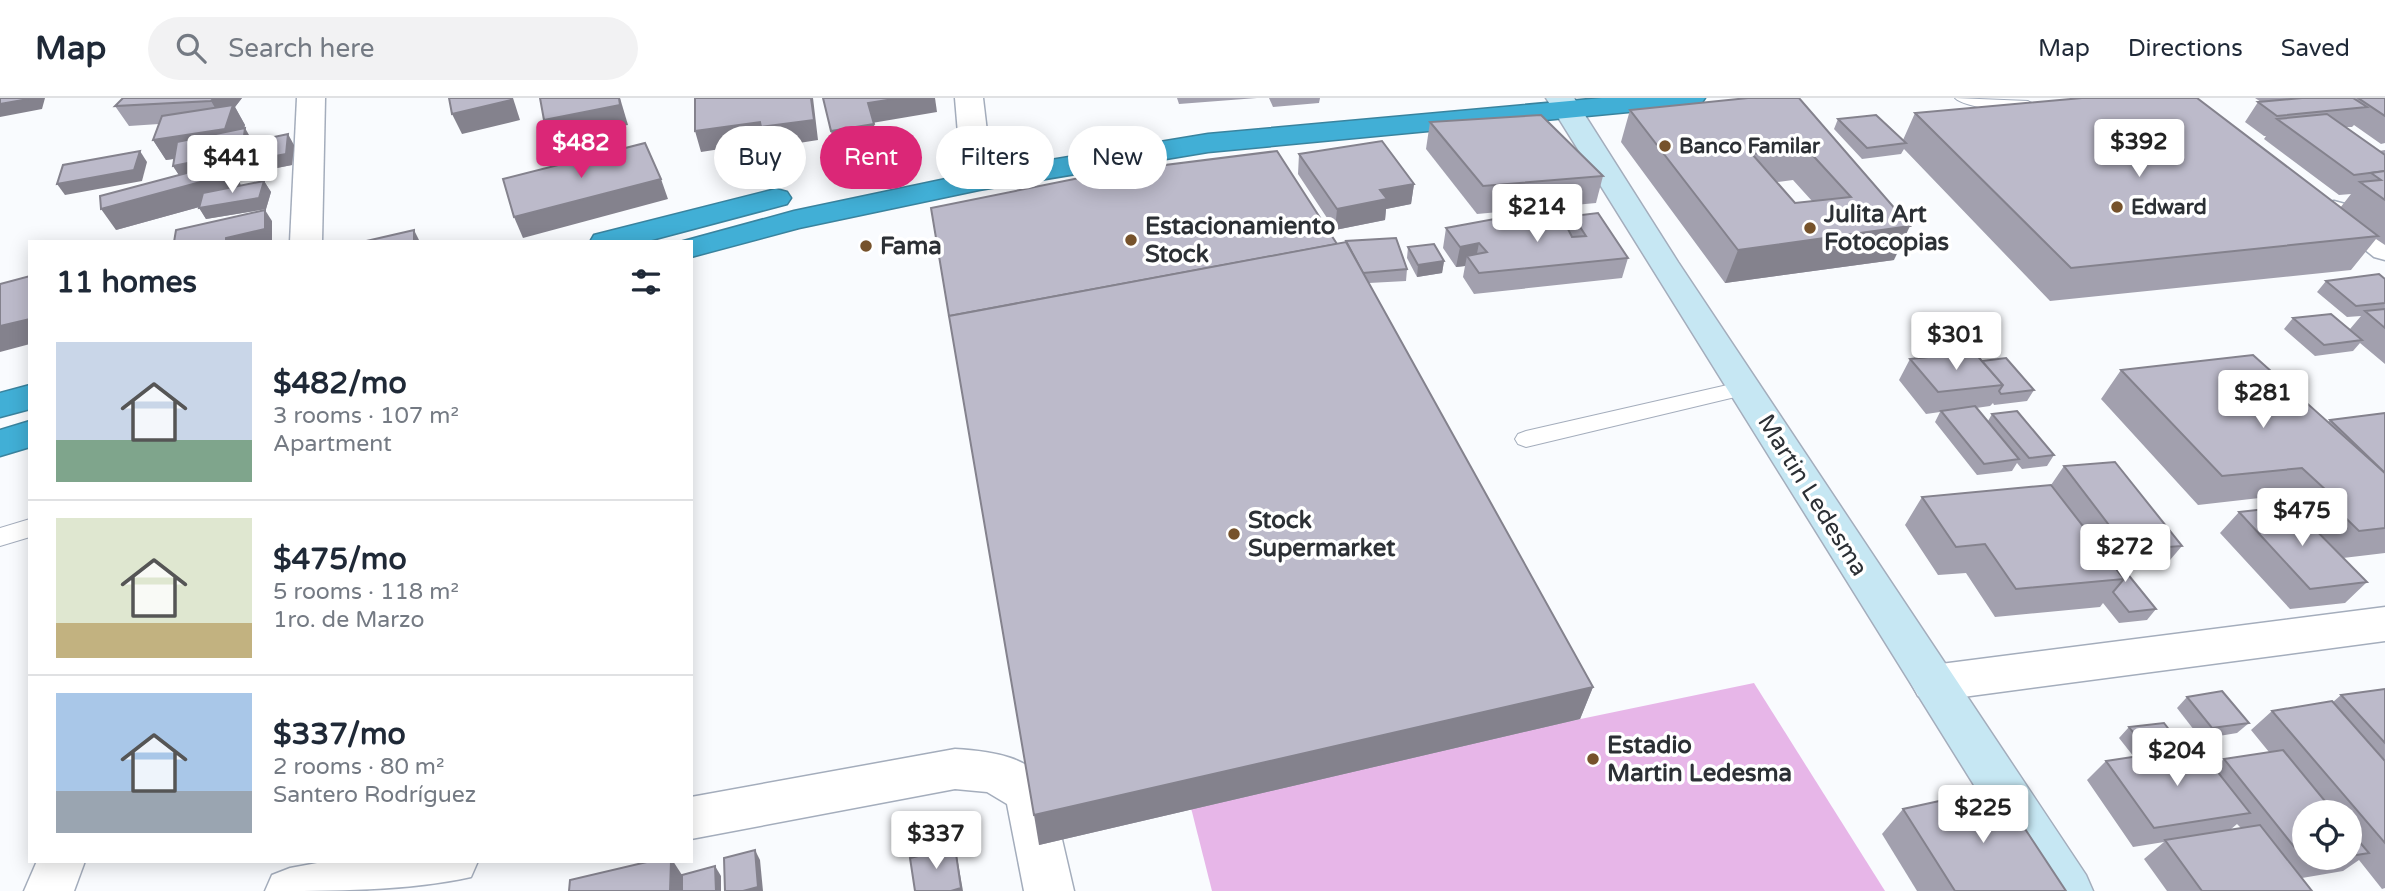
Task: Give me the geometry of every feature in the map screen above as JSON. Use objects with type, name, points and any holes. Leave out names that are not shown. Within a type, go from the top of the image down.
[{"type":"highway","points":[[1054,144],[1193,122],[1471,98]]},
{"type":"highway","points":[[693,247],[794,220],[979,181],[1208,143],[1564,103],[1691,98]]},
{"type":"highway","points":[[613,240],[788,195],[936,165]]},
{"type":"highway","points":[[0,405],[28,398]]},
{"type":"highway","points":[[0,443],[28,436]]},
{"type":"street","points":[[306,240],[311,98]]},
{"type":"street","points":[[969,98],[972,126]]},
{"type":"street","name":"Martin Ledesma","points":[[1564,103],[1662,262],[2068,891]]},
{"type":"street","points":[[2308,191],[2385,250]]},
{"type":"street","points":[[1933,683],[2385,624]]},
{"type":"street","points":[[693,818],[955,769],[994,772],[1028,792],[1049,891]]},
{"type":"street","points":[[49,891],[60,863]]},
{"type":"street","points":[[290,891],[443,863]]},
{"type":"lane","points":[[1963,98],[2011,107],[2050,104]]},
{"type":"lane","points":[[1526,439],[1745,388]]},
{"type":"lane","points":[[0,537],[28,529]]},
{"type":"shaded area","name":"Estadio Martin Ledesma","points":[[1754,683],[1885,891],[1212,891],[1189,800]]},
{"type":"building","points":[[0,98],[34,98],[0,104]]},
{"type":"building","points":[[123,98],[214,98],[211,101],[115,106]]},
{"type":"building","points":[[449,98],[511,98],[511,100],[452,114]]},
{"type":"building","points":[[540,98],[619,98],[620,105],[544,120]]},
{"type":"building","points":[[695,98],[811,98],[814,120],[769,126],[761,126],[760,122],[714,126],[714,128],[695,131]]},
{"type":"building","points":[[823,98],[900,98],[868,103],[874,124],[830,126]]},
{"type":"building","points":[[1748,98],[1799,98],[1910,226],[1738,250],[1630,110]],"holes":[[[1806,148],[1851,197],[1795,203],[1752,154]]]},
{"type":"building","name":"Edward","points":[[2082,98],[2197,98],[2378,236],[2071,268],[1915,113]]},
{"type":"building","points":[[2302,98],[2353,98],[2367,107],[2277,116],[2258,102]]},
{"type":"building","points":[[2358,98],[2385,98],[2385,116]]},
{"type":"building","points":[[233,105],[225,129],[153,140],[162,116]]},
{"type":"building","points":[[2327,114],[2385,155],[2385,171],[2354,175],[2277,119]]},
{"type":"building","points":[[1541,115],[1603,176],[1483,186],[1430,122]]},
{"type":"building","points":[[1876,115],[1906,143],[1867,148],[1838,119]]},
{"type":"building","points":[[245,128],[242,152],[173,166],[177,142]]},
{"type":"building","points":[[288,134],[286,154],[248,161],[250,142]]},
{"type":"building","points":[[1382,141],[1414,184],[1380,190],[1387,199],[1337,209],[1299,154]]},
{"type":"building","points":[[645,143],[661,179],[514,217],[503,179]]},
{"type":"building","points":[[140,151],[134,170],[57,184],[63,165]]},
{"type":"building","name":"Estacionamiento Stock","points":[[1277,151],[1337,244],[949,316],[931,208],[1025,189],[1054,189],[1054,183],[1068,180],[1068,189],[1167,189],[1167,165]]},
{"type":"building","points":[[228,162],[230,174],[101,209],[100,196]]},
{"type":"building","points":[[2385,171],[2385,200],[2360,182],[2381,180],[2371,173]]},
{"type":"building","points":[[264,181],[259,198],[199,208],[203,193]]},
{"type":"building","points":[[265,210],[265,229],[226,240],[174,240],[176,230]]},
{"type":"building","points":[[1598,213],[1628,258],[1479,273],[1467,256],[1487,252],[1479,243],[1460,247],[1446,228],[1505,217],[1512,226],[1526,217],[1534,227],[1566,225],[1572,237],[1586,236],[1573,216]]},
{"type":"building","points":[[414,230],[414,240],[371,240]]},
{"type":"building","points":[[1396,238],[1407,269],[1363,273],[1346,241]]},
{"type":"building","name":"Stock Supermarket","points":[[1346,242],[1593,687],[1034,815],[949,316]]},
{"type":"building","points":[[1434,244],[1444,261],[1418,265],[1408,247]]},
{"type":"building","points":[[2379,274],[2385,279],[2385,303],[2356,306],[2326,281]]},
{"type":"building","points":[[28,277],[28,319],[0,326],[0,284]]},
{"type":"building","points":[[2385,309],[2385,328],[2365,311]]},
{"type":"building","points":[[2331,314],[2362,340],[2324,345],[2293,318]]},
{"type":"building","points":[[1974,352],[2003,385],[1938,392],[1910,359]]},
{"type":"building","points":[[2253,355],[2385,473],[2385,528],[2359,531],[2319,492],[2327,491],[2302,468],[2222,476],[2121,370]]},
{"type":"building","points":[[2006,358],[2034,390],[2001,394],[1999,391],[2003,385],[1982,361]]},
{"type":"building","points":[[1975,406],[2019,459],[1984,464],[1941,411]]},
{"type":"building","points":[[2017,411],[2054,455],[2029,458],[1992,414]]},
{"type":"building","points":[[2385,413],[2385,473],[2330,420]]},
{"type":"building","points":[[2115,462],[2182,546],[2128,550],[2064,466]]},
{"type":"building","points":[[2051,485],[2124,579],[2016,589],[1985,544],[1956,547],[1922,497]]},
{"type":"building","points":[[2292,506],[2367,582],[2310,589],[2239,512]]},
{"type":"building","points":[[2092,530],[2156,609],[2129,612],[2113,592],[2124,579],[2086,531]]},
{"type":"building","points":[[2385,689],[2385,743],[2341,695]]},
{"type":"building","points":[[2222,691],[2249,723],[2212,728],[2187,697]]},
{"type":"building","points":[[2332,701],[2385,761],[2385,843],[2362,816],[2362,800],[2348,800],[2272,711]]},
{"type":"building","points":[[2164,723],[2184,749],[2150,754],[2129,727]]},
{"type":"building","points":[[2198,747],[2250,813],[2154,828],[2106,761]]},
{"type":"building","points":[[2283,750],[2324,800],[2292,800],[2292,844],[2224,759]]},
{"type":"building","points":[[1998,788],[2066,891],[1955,891],[1903,809]]},
{"type":"building","points":[[2260,825],[2292,866],[2292,870],[2295,870],[2312,891],[2202,891],[2165,840]]},
{"type":"building","points":[[2362,845],[2369,853],[2362,854]]},
{"type":"building","points":[[955,847],[961,888],[951,891],[915,891],[910,858]]},
{"type":"building","points":[[755,850],[758,887],[743,891],[725,891],[724,858]]},
{"type":"building","points":[[642,863],[671,863],[670,891],[569,891],[570,880]]},
{"type":"building","points":[[715,866],[716,891],[682,891],[682,875]]},
{"type":"place","name":"Banco Familar","points":[[1665,146]]},
{"type":"place","name":"Edward","points":[[2117,207]]},
{"type":"place","name":"Julita Art Fotocopias","points":[[1810,228]]},
{"type":"place","name":"Estacionamiento Stock","points":[[1131,240]]},
{"type":"place","name":"Fama","points":[[866,246]]},
{"type":"place","name":"Stock Supermarket","points":[[1234,534]]},
{"type":"place","name":"Estadio Martin Ledesma","points":[[1593,759]]}]
